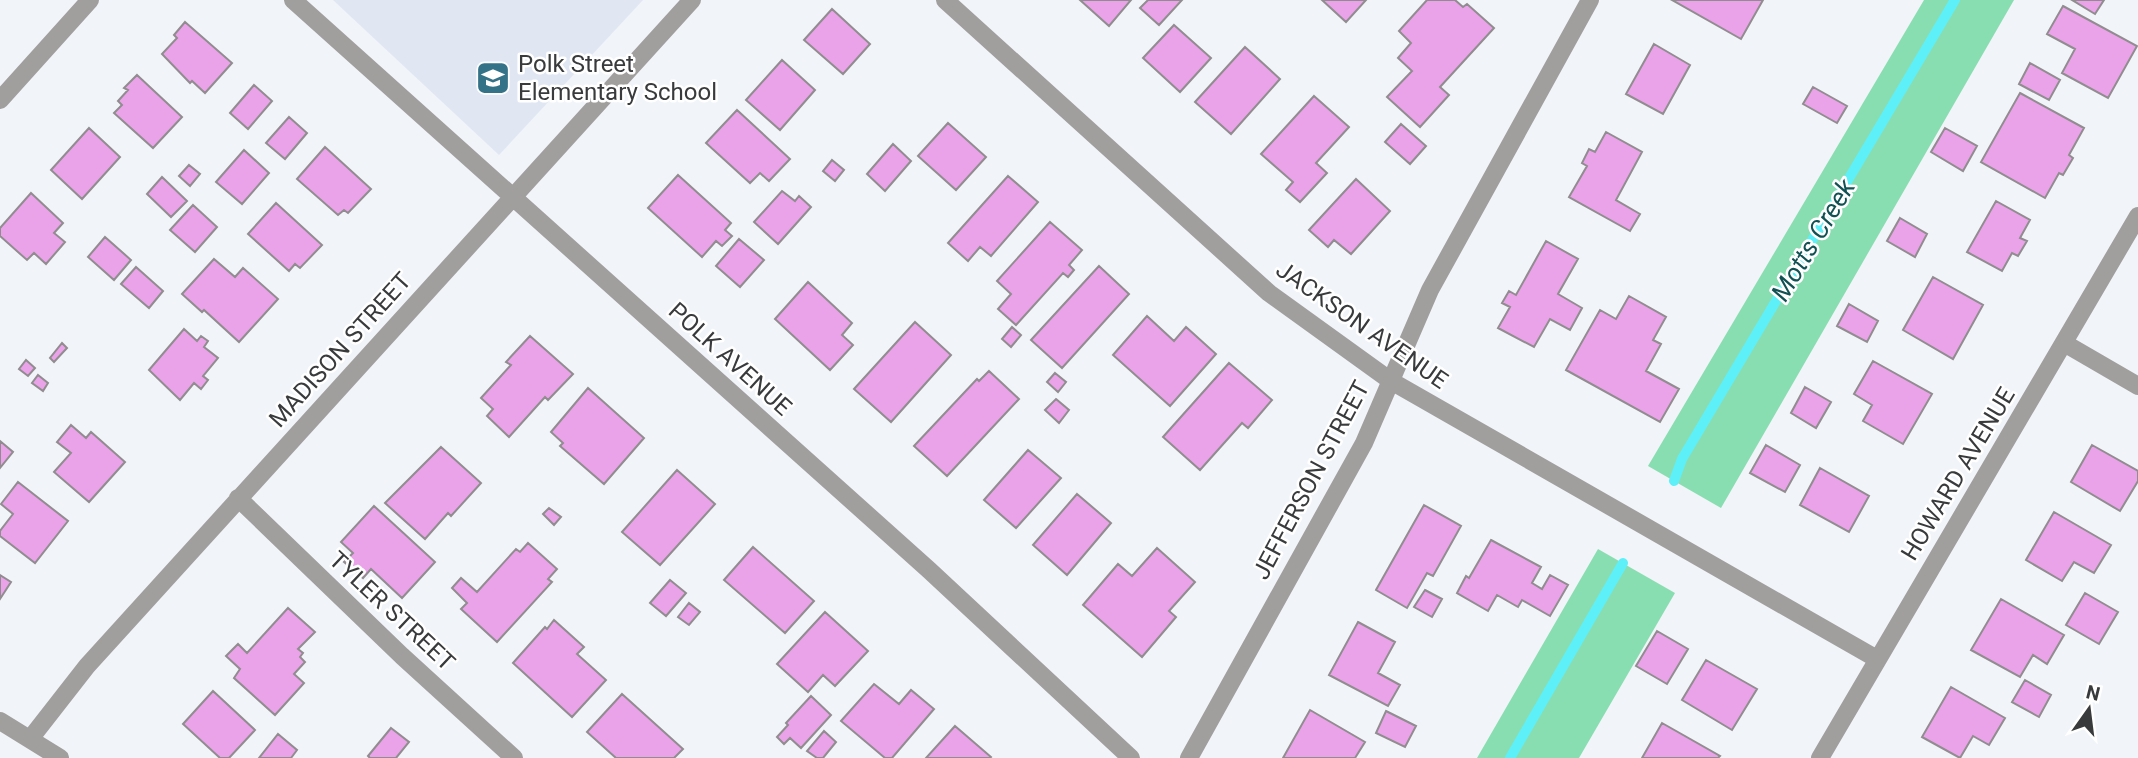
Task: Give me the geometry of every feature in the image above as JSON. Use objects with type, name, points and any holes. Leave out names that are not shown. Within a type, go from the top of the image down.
[{"type":"street","points":[[0,100],[90,0]]},
{"type":"street","name":"POLK AVENUE","points":[[293,0],[929,570],[1131,758]]},
{"type":"street","name":"MADISON STREET","points":[[30,739],[87,666],[692,0]]},
{"type":"street","name":"JACKSON AVENUE","points":[[945,0],[1269,293],[1391,381],[1877,659]]},
{"type":"street","name":"JEFFERSON STREET","points":[[1189,758],[1364,443],[1430,290],[1590,0]]},
{"type":"street","name":"HOWARD AVENUE","points":[[1820,758],[2138,216]]},
{"type":"street","points":[[2064,343],[2138,386]]},
{"type":"street","name":"TYLER STREET","points":[[238,498],[402,656],[514,758]]},
{"type":"street","points":[[0,721],[60,758]]},
{"type":"shaded area","name":"Polk Street Elementary School","points":[[333,0],[643,0],[499,155]]},
{"type":"green space","points":[[1924,0],[2014,0],[1721,508],[1648,466]]},
{"type":"green space","points":[[1598,549],[1675,593],[1579,758],[1477,758]]},
{"type":"building","points":[[1080,0],[1131,0],[1109,26]]},
{"type":"building","points":[[1148,0],[1182,0],[1159,25],[1140,8]]},
{"type":"building","points":[[1322,0],[1366,0],[1346,22]]},
{"type":"building","points":[[1427,0],[1455,0],[1463,7],[1467,4],[1494,28],[1440,87],[1449,95],[1420,127],[1387,97],[1412,71],[1398,58],[1411,43],[1399,31]]},
{"type":"building","points":[[1672,0],[1763,0],[1741,39]]},
{"type":"building","points":[[2072,0],[2104,0],[2095,14]]},
{"type":"building","points":[[2063,6],[2137,46],[2108,98],[2062,73],[2075,49],[2047,34]]},
{"type":"building","points":[[832,9],[870,44],[843,74],[804,40]]},
{"type":"building","points":[[185,22],[232,63],[205,93],[192,81],[190,83],[162,54],[177,38],[174,35]]},
{"type":"building","points":[[1174,25],[1211,58],[1180,92],[1143,58]]},
{"type":"building","points":[[1654,44],[1690,65],[1663,114],[1626,94]]},
{"type":"building","points":[[1245,47],[1280,79],[1231,134],[1195,102]]},
{"type":"building","points":[[782,60],[815,90],[780,130],[746,100]]},
{"type":"building","points":[[2030,63],[2060,80],[2049,100],[2019,84]]},
{"type":"building","points":[[137,75],[182,117],[153,148],[114,113],[122,105],[118,101],[128,90],[124,88]]},
{"type":"building","points":[[254,85],[272,101],[248,129],[230,113]]},
{"type":"building","points":[[1813,87],[1847,106],[1837,123],[1803,104]]},
{"type":"building","points":[[2020,93],[2084,128],[2069,155],[2073,158],[2063,175],[2059,173],[2045,198],[1981,162]]},
{"type":"building","points":[[1314,96],[1349,127],[1316,163],[1327,173],[1300,202],[1286,190],[1293,182],[1261,154]]},
{"type":"building","points":[[737,110],[790,159],[769,181],[760,173],[750,183],[706,143]]},
{"type":"building","points":[[289,117],[307,133],[285,159],[266,143]]},
{"type":"building","points":[[948,123],[986,157],[956,190],[918,156]]},
{"type":"building","points":[[1401,124],[1426,146],[1410,164],[1385,142]]},
{"type":"building","points":[[89,128],[120,157],[82,199],[51,170]]},
{"type":"building","points":[[1945,128],[1977,146],[1963,171],[1931,152]]},
{"type":"building","points":[[1606,132],[1642,152],[1616,200],[1640,214],[1630,231],[1569,197],[1587,166],[1582,163],[1589,149],[1595,152]]},
{"type":"building","points":[[893,144],[911,161],[885,191],[867,174]]},
{"type":"building","points":[[325,147],[371,189],[348,213],[344,210],[338,215],[297,179]]},
{"type":"building","points":[[244,150],[269,173],[242,204],[216,182]]},
{"type":"building","points":[[832,160],[844,170],[835,181],[823,171]]},
{"type":"building","points":[[189,165],[200,174],[190,186],[179,176]]},
{"type":"building","points":[[678,175],[731,223],[725,230],[732,236],[722,246],[716,241],[702,257],[648,208]]},
{"type":"building","points":[[1008,176],[1038,202],[991,256],[980,247],[968,261],[948,243]]},
{"type":"building","points":[[162,177],[187,201],[171,217],[147,194]]},
{"type":"building","points":[[1356,179],[1390,211],[1351,254],[1334,240],[1328,247],[1309,230]]},
{"type":"building","points":[[782,191],[795,201],[799,196],[811,207],[778,244],[754,222]]},
{"type":"building","points":[[31,193],[63,223],[54,233],[65,242],[46,264],[34,253],[27,260],[0,236],[0,228]]},
{"type":"building","points":[[1996,201],[2030,220],[2020,238],[2027,241],[2018,256],[2012,253],[2002,271],[1967,252]]},
{"type":"building","points":[[276,203],[322,245],[300,268],[295,264],[289,271],[248,234]]},
{"type":"building","points":[[193,205],[217,227],[195,252],[170,230]]},
{"type":"building","points":[[1900,218],[1927,234],[1915,257],[1887,241]]},
{"type":"building","points":[[1050,222],[1082,250],[1069,265],[1074,270],[1068,277],[1063,273],[1016,325],[998,309],[1011,294],[997,281]]},
{"type":"building","points":[[105,237],[131,260],[114,280],[88,257]]},
{"type":"building","points":[[739,239],[764,260],[740,287],[716,266]]},
{"type":"building","points":[[1546,241],[1578,259],[1558,294],[1582,308],[1570,330],[1550,319],[1534,347],[1498,328],[1510,307],[1502,303],[1509,291],[1516,295]]},
{"type":"building","points":[[214,259],[235,277],[243,268],[278,299],[239,342],[182,294]]},
{"type":"building","points":[[1099,266],[1129,294],[1062,368],[1031,340]]},
{"type":"building","points":[[136,267],[163,291],[149,308],[121,284]]},
{"type":"building","points":[[1933,277],[1983,305],[1953,359],[1903,330]]},
{"type":"building","points":[[808,282],[852,323],[842,335],[853,345],[830,370],[775,319]]},
{"type":"building","points":[[1629,296],[1666,317],[1653,340],[1661,344],[1646,371],[1679,389],[1660,422],[1566,370],[1600,310],[1616,319]]},
{"type":"building","points":[[1849,304],[1878,321],[1867,342],[1837,326]]},
{"type":"building","points":[[1147,316],[1174,341],[1186,327],[1216,354],[1170,406],[1113,355]]},
{"type":"building","points":[[915,322],[951,355],[891,422],[854,389]]},
{"type":"building","points":[[1012,327],[1021,335],[1011,347],[1002,339]]},
{"type":"building","points":[[184,329],[197,341],[201,336],[208,341],[204,347],[218,358],[203,376],[208,380],[201,389],[194,383],[180,400],[149,370]]},
{"type":"building","points":[[530,336],[573,374],[548,400],[545,397],[509,437],[487,416],[493,409],[481,398],[511,365],[506,362]]},
{"type":"building","points":[[62,343],[67,348],[54,362],[50,358]]},
{"type":"building","points":[[26,360],[35,368],[28,376],[19,369]]},
{"type":"building","points":[[1873,361],[1932,394],[1903,444],[1863,421],[1872,405],[1854,394]]},
{"type":"building","points":[[1229,363],[1272,400],[1248,428],[1242,423],[1200,470],[1163,437]]},
{"type":"building","points":[[989,371],[1019,399],[947,476],[914,446],[977,379],[979,381]]},
{"type":"building","points":[[1055,373],[1066,382],[1058,392],[1047,382]]},
{"type":"building","points":[[38,375],[48,383],[43,391],[32,383]]},
{"type":"building","points":[[1805,387],[1831,402],[1816,428],[1791,413]]},
{"type":"building","points":[[588,388],[644,438],[604,484],[560,446],[563,443],[551,432]]},
{"type":"building","points":[[1056,399],[1069,410],[1059,423],[1045,410]]},
{"type":"building","points":[[71,425],[86,438],[91,432],[125,462],[89,502],[54,472],[71,453],[57,442]]},
{"type":"building","points":[[0,441],[13,452],[0,468]]},
{"type":"building","points":[[1766,445],[1800,465],[1785,492],[1750,473]]},
{"type":"building","points":[[2092,445],[2138,471],[2138,481],[2120,511],[2071,482]]},
{"type":"building","points":[[441,447],[481,483],[451,516],[448,513],[425,539],[385,503]]},
{"type":"building","points":[[1028,450],[1061,478],[1016,528],[984,500]]},
{"type":"building","points":[[1820,468],[1869,496],[1849,532],[1800,505]]},
{"type":"building","points":[[677,470],[715,504],[660,565],[622,532]]},
{"type":"building","points":[[18,482],[68,521],[35,563],[0,536],[0,531],[13,514],[1,504]]},
{"type":"building","points":[[1077,494],[1111,523],[1067,575],[1033,545]]},
{"type":"building","points":[[1424,505],[1461,526],[1433,576],[1427,573],[1407,608],[1376,590]]},
{"type":"building","points":[[374,506],[435,562],[402,598],[371,569],[363,578],[344,562],[353,553],[341,542]]},
{"type":"building","points":[[549,508],[561,517],[554,525],[543,514]]},
{"type":"building","points":[[2054,512],[2111,545],[2094,573],[2074,562],[2062,581],[2026,560]]},
{"type":"building","points":[[1491,540],[1541,567],[1532,583],[1542,589],[1550,575],[1568,585],[1550,616],[1522,600],[1518,607],[1497,595],[1488,611],[1457,593]]},
{"type":"building","points":[[528,543],[557,569],[548,579],[552,582],[497,642],[461,609],[467,603],[452,588],[461,578],[477,592],[516,549],[520,552]]},
{"type":"building","points":[[753,547],[814,601],[785,633],[724,580]]},
{"type":"building","points":[[1157,548],[1195,582],[1169,611],[1176,617],[1142,657],[1083,605],[1118,564],[1132,576]]},
{"type":"building","points":[[0,575],[11,582],[0,599]]},
{"type":"building","points":[[670,580],[686,593],[666,616],[650,603]]},
{"type":"building","points":[[1425,590],[1442,599],[1432,617],[1414,607]]},
{"type":"building","points":[[2085,593],[2118,612],[2099,644],[2066,625]]},
{"type":"building","points":[[2001,599],[2064,635],[2047,664],[2033,655],[2020,677],[1971,650]]},
{"type":"building","points":[[689,603],[700,612],[689,625],[678,617]]},
{"type":"building","points":[[288,608],[315,632],[298,649],[303,653],[300,657],[305,662],[294,674],[304,683],[275,715],[234,678],[240,669],[226,656],[238,644],[247,653]]},
{"type":"building","points":[[825,612],[868,651],[835,686],[823,675],[808,692],[777,664]]},
{"type":"building","points":[[554,620],[584,647],[577,654],[606,680],[572,717],[513,663]]},
{"type":"building","points":[[1358,622],[1395,642],[1378,673],[1400,685],[1388,706],[1329,675]]},
{"type":"building","points":[[1657,631],[1688,649],[1667,684],[1636,666]]},
{"type":"building","points":[[1706,660],[1757,689],[1732,730],[1682,700]]},
{"type":"building","points":[[2025,680],[2051,695],[2039,717],[2012,702]]},
{"type":"building","points":[[874,684],[899,704],[911,690],[934,709],[892,758],[885,758],[841,721]]},
{"type":"building","points":[[1951,687],[2005,718],[1989,745],[1973,736],[1960,758],[1922,737]]},
{"type":"building","points":[[213,691],[255,730],[229,758],[220,758],[183,724]]},
{"type":"building","points":[[622,694],[683,749],[674,758],[616,758],[587,732]]},
{"type":"building","points":[[811,696],[831,715],[801,748],[790,738],[784,744],[777,737]]},
{"type":"building","points":[[1310,710],[1365,742],[1355,758],[1283,758]]},
{"type":"building","points":[[1386,711],[1416,726],[1405,747],[1376,733]]},
{"type":"building","points":[[1662,723],[1720,756],[1642,758]]},
{"type":"building","points":[[955,726],[991,757],[926,758]]},
{"type":"building","points":[[391,728],[409,742],[396,758],[370,758],[368,756]]},
{"type":"building","points":[[824,731],[836,742],[823,758],[817,758],[807,751]]},
{"type":"building","points":[[278,734],[297,750],[291,758],[259,758]]},
{"type":"waterway","name":"Motts Creek","points":[[1674,481],[1682,459],[1955,0]]},
{"type":"waterway","name":"Motts Creek","points":[[1510,758],[1623,563]]},
{"type":"place","name":"Polk Street Elementary School","points":[[493,78]]}]
